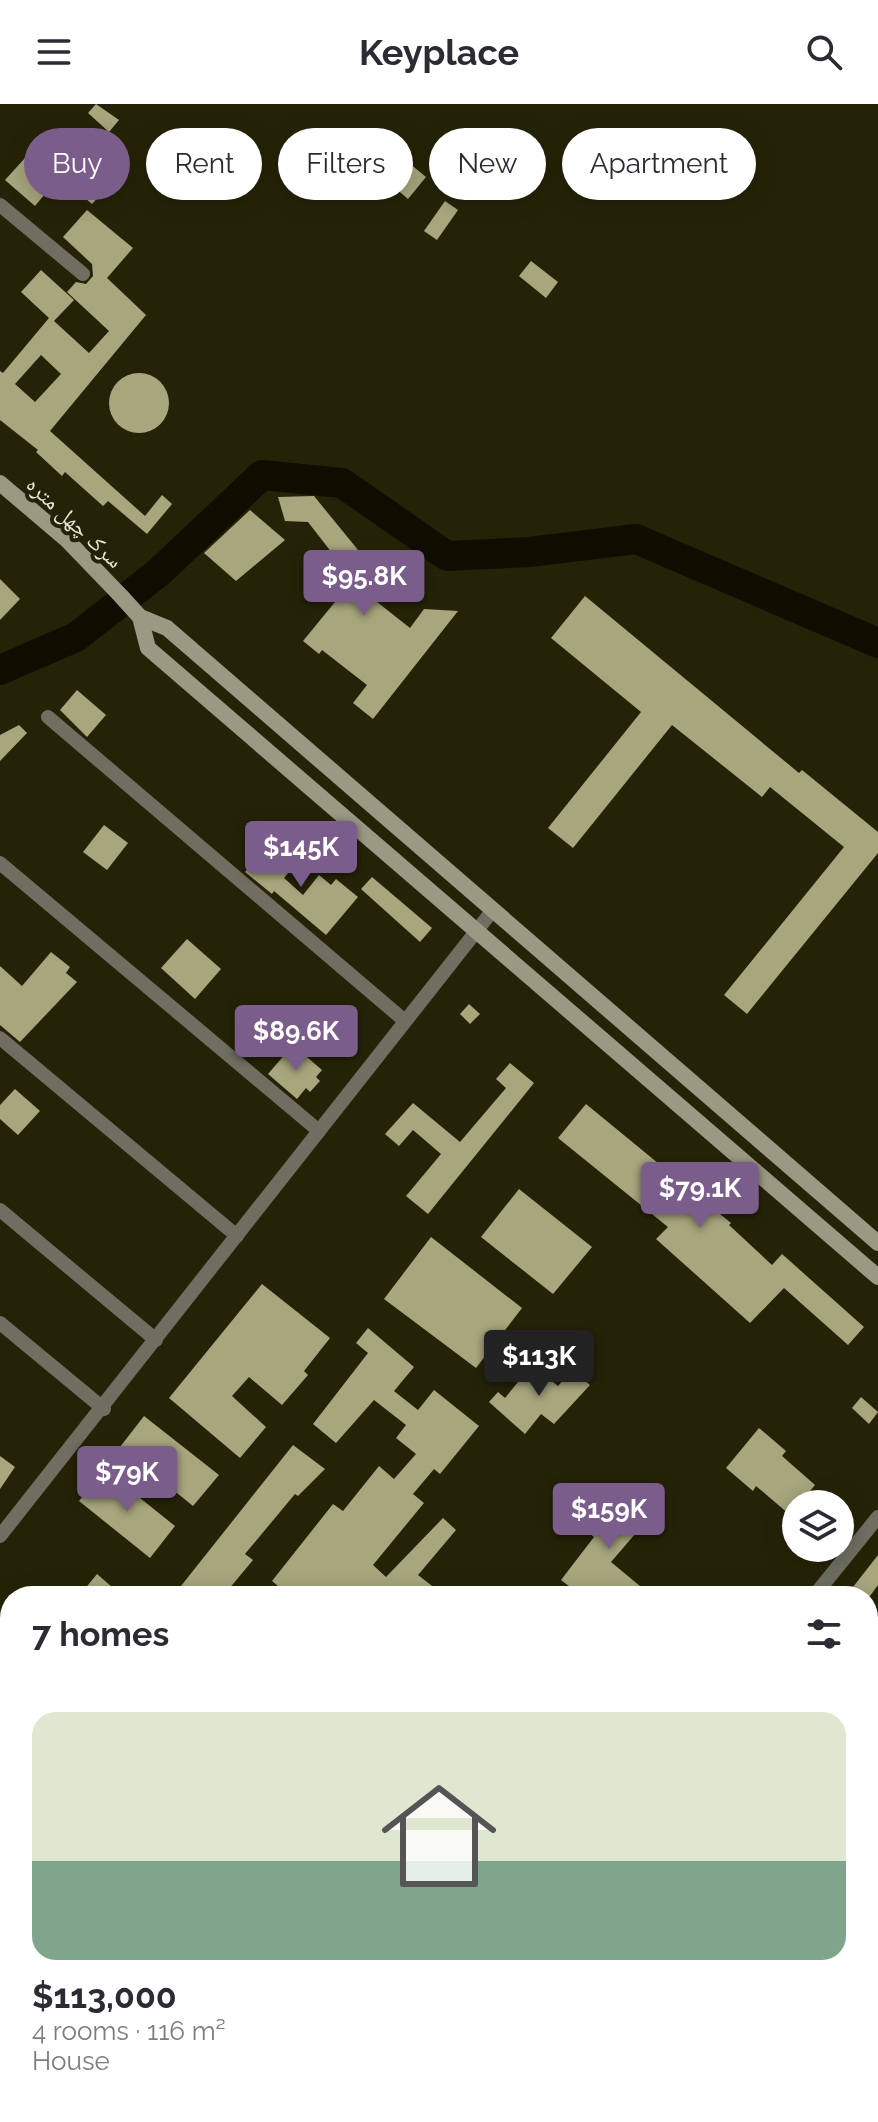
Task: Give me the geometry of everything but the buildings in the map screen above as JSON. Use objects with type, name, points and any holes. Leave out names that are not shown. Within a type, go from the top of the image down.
[{"type":"street","points":[[0,205],[83,274]]},
{"type":"street","name":"سرک چهل متره","points":[[0,483],[67,540],[140,617]]},
{"type":"street","points":[[140,617],[167,628],[878,1243]]},
{"type":"street","points":[[140,617],[148,648],[878,1277]]},
{"type":"street","points":[[48,717],[405,1021]]},
{"type":"street","points":[[0,863],[319,1131]]},
{"type":"street","points":[[0,1536],[104,1409],[493,910]]},
{"type":"street","points":[[0,1038],[237,1236]]},
{"type":"street","points":[[0,1210],[156,1340]]},
{"type":"street","points":[[0,1323],[104,1409]]},
{"type":"street","points":[[823,1586],[876,1525]]},
{"type":"waterway","points":[[0,670],[76,637],[158,573],[262,475],[342,483],[447,556],[529,552],[636,539],[878,643]]}]
